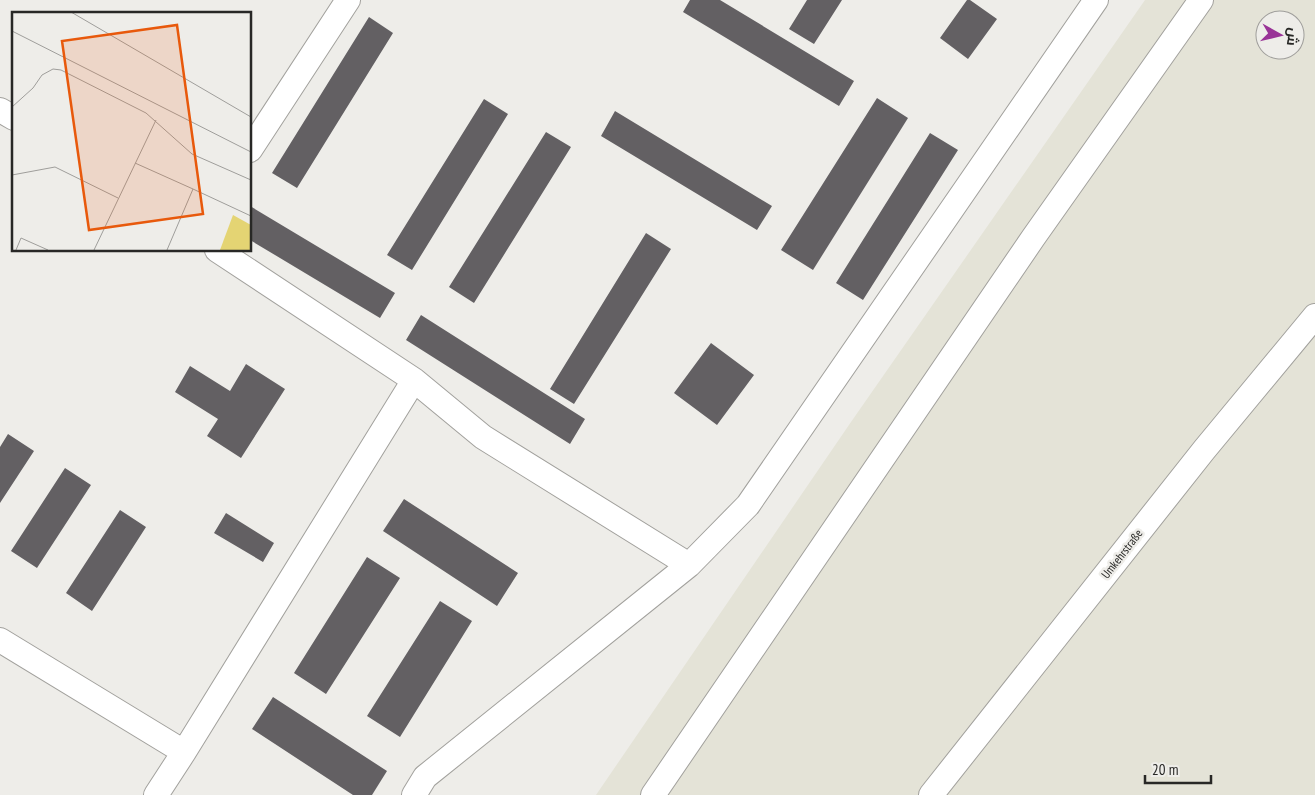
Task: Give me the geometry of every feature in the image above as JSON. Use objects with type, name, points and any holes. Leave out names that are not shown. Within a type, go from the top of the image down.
[{"type":"lane","points":[[251,148],[348,0]]},
{"type":"lane","points":[[414,795],[425,777],[688,565],[748,505],[1096,0]]},
{"type":"lane","points":[[652,795],[1028,246],[1201,0]]},
{"type":"lane","points":[[0,110],[12,117]]},
{"type":"lane","points":[[219,251],[414,380],[483,437],[688,565]]},
{"type":"lane","name":"Umkehrstraße","points":[[931,795],[1204,450],[1315,316]]},
{"type":"lane","points":[[156,795],[414,380]]},
{"type":"lane","points":[[0,640],[184,752]]},
{"type":"shaded area","points":[[1145,0],[1315,0],[1315,795],[596,795],[851,422]]},
{"type":"building","points":[[690,0],[720,0],[854,81],[839,106],[683,12]]},
{"type":"building","points":[[807,0],[842,0],[814,44],[789,29]]},
{"type":"building","points":[[967,0],[970,0],[997,19],[968,59],[940,38]]},
{"type":"building","points":[[369,17],[393,33],[297,188],[272,173]]},
{"type":"building","points":[[877,98],[908,118],[813,270],[781,250]]},
{"type":"building","points":[[484,99],[508,114],[412,270],[387,255]]},
{"type":"building","points":[[615,111],[772,206],[757,230],[601,136]]},
{"type":"building","points":[[546,132],[571,147],[474,303],[449,287]]},
{"type":"building","points":[[930,133],[958,150],[863,300],[836,283]]},
{"type":"building","points":[[251,207],[395,293],[380,318],[251,241]]},
{"type":"building","points":[[646,233],[671,249],[574,404],[550,389]]},
{"type":"building","points":[[421,315],[585,419],[570,444],[406,340]]},
{"type":"building","points":[[711,343],[754,375],[717,425],[674,393]]},
{"type":"building","points":[[246,364],[285,389],[241,458],[207,436],[218,419],[175,392],[190,366],[230,391]]},
{"type":"building","points":[[8,434],[34,451],[0,503],[0,447]]},
{"type":"building","points":[[65,468],[91,485],[37,568],[11,551]]},
{"type":"building","points":[[404,499],[518,573],[497,606],[383,531]]},
{"type":"building","points":[[120,510],[146,527],[92,611],[66,593]]},
{"type":"building","points":[[226,513],[274,543],[263,562],[214,533]]},
{"type":"building","points":[[367,557],[400,578],[326,694],[294,673]]},
{"type":"building","points":[[440,601],[472,621],[400,737],[367,716]]},
{"type":"building","points":[[273,697],[387,771],[372,795],[353,795],[252,729]]}]
